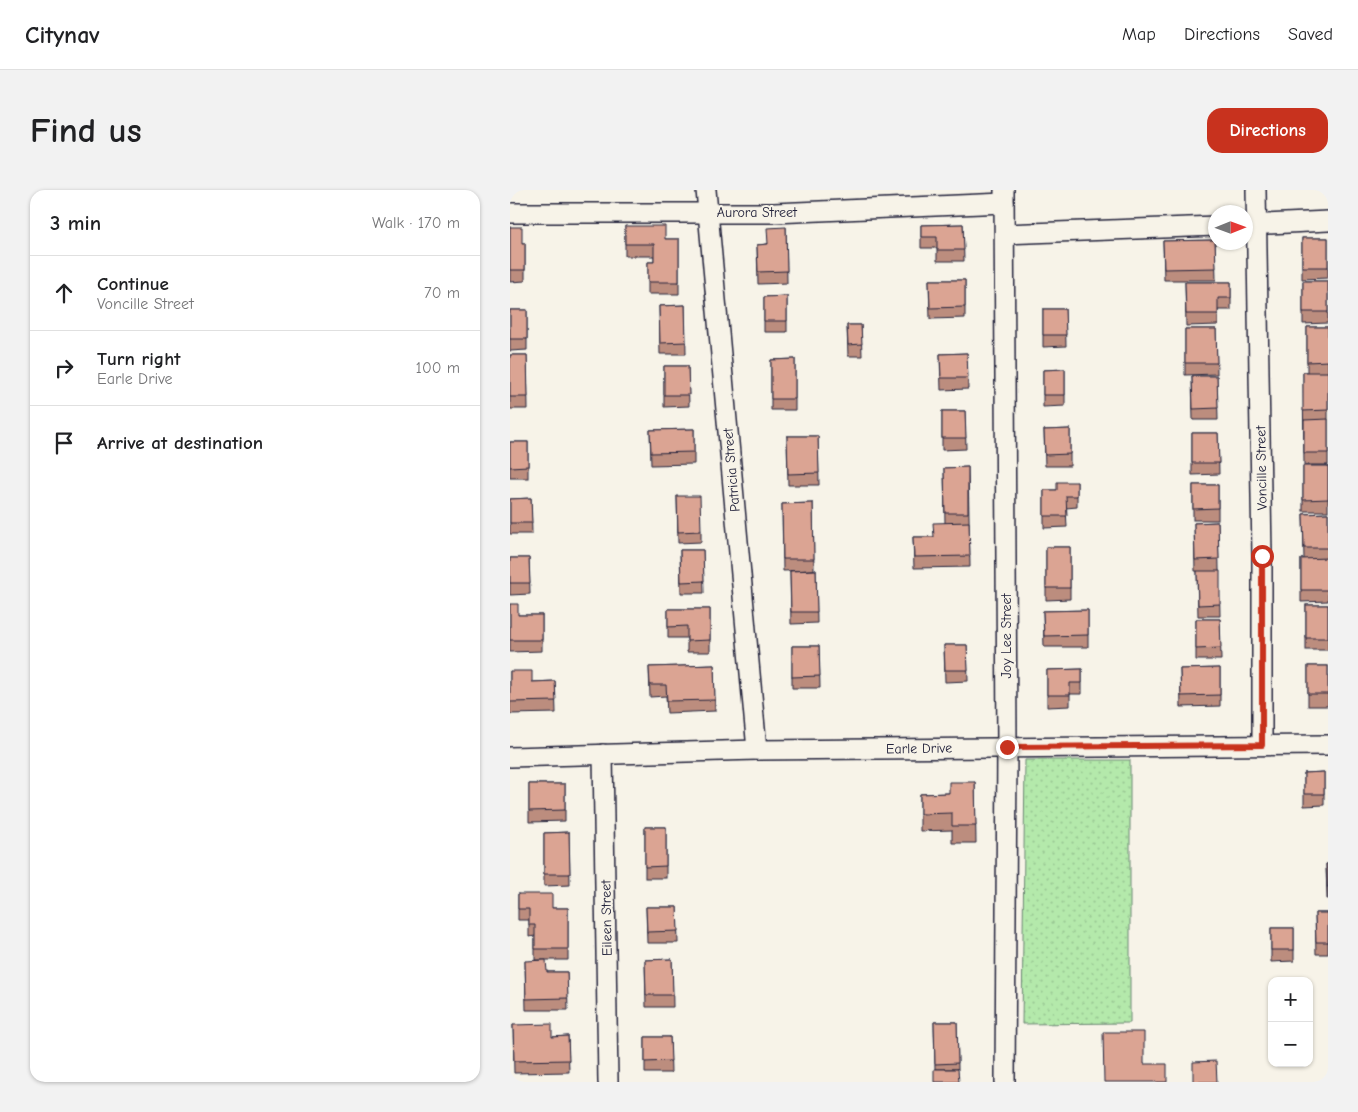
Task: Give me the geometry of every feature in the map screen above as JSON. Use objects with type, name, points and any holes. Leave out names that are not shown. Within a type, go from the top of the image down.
[{"type":"street","name":"Patricia Street","points":[[706,190],[757,750]]},
{"type":"street","name":"Voncille Street","points":[[1253,211],[1256,190]]},
{"type":"street","name":"Aurora Street","points":[[510,213],[774,213],[1004,196]]},
{"type":"street","name":"Joy Lee Street","points":[[1004,196],[1007,747],[1005,1082]]},
{"type":"street","points":[[1253,225],[1328,221]]},
{"type":"street","points":[[1005,234],[1208,226]]},
{"type":"street","name":"Voncille Street","points":[[1252,250],[1262,556],[1262,745]]},
{"type":"street","name":"Earle Drive","points":[[510,757],[757,750],[1328,746]]},
{"type":"street","name":"Eileen Street","points":[[603,754],[608,1082]]},
{"type":"green space","points":[[1025,760],[1130,760],[1130,1023],[1022,1024]]},
{"type":"building","points":[[963,224],[964,250],[937,250],[937,237],[921,237],[921,225]]},
{"type":"building","points":[[625,226],[665,226],[665,239],[679,239],[679,282],[648,282],[648,262],[654,262],[654,244],[625,244]]},
{"type":"building","points":[[510,227],[522,227],[522,243],[525,243],[525,270],[510,270]]},
{"type":"building","points":[[786,227],[787,271],[758,272],[757,245],[768,244],[767,228]]},
{"type":"building","points":[[1302,238],[1328,238],[1328,267],[1302,267]]},
{"type":"building","points":[[1208,240],[1208,250],[1215,250],[1216,268],[1164,269],[1163,241]]},
{"type":"building","points":[[929,280],[965,280],[965,307],[930,308]]},
{"type":"building","points":[[1303,281],[1328,281],[1328,312],[1303,312]]},
{"type":"building","points":[[1185,282],[1231,282],[1231,298],[1218,298],[1218,314],[1186,314]]},
{"type":"building","points":[[787,296],[787,321],[764,321],[764,297]]},
{"type":"building","points":[[685,305],[686,342],[660,343],[659,306]]},
{"type":"building","points":[[1043,309],[1065,309],[1066,335],[1043,335]]},
{"type":"building","points":[[510,310],[527,310],[527,339],[510,339]]},
{"type":"building","points":[[847,325],[861,325],[862,344],[848,345]]},
{"type":"building","points":[[1307,327],[1328,327],[1328,361],[1307,362]]},
{"type":"building","points":[[1185,329],[1216,329],[1217,363],[1185,363]]},
{"type":"building","points":[[967,353],[968,378],[941,378],[940,354]]},
{"type":"building","points":[[510,355],[527,355],[528,397],[510,397]]},
{"type":"building","points":[[795,359],[795,399],[771,399],[771,360]]},
{"type":"building","points":[[664,366],[688,366],[689,395],[664,395]]},
{"type":"building","points":[[1065,369],[1065,395],[1043,395],[1043,370]]},
{"type":"building","points":[[1303,372],[1328,372],[1328,410],[1303,411]]},
{"type":"building","points":[[1192,376],[1217,376],[1218,408],[1193,409]]},
{"type":"building","points":[[942,411],[965,411],[966,438],[942,438]]},
{"type":"building","points":[[1328,419],[1328,453],[1304,453],[1304,420]]},
{"type":"building","points":[[694,429],[694,452],[651,453],[650,430]]},
{"type":"building","points":[[1070,429],[1070,454],[1045,455],[1044,430]]},
{"type":"building","points":[[1192,433],[1218,433],[1219,463],[1192,463]]},
{"type":"building","points":[[787,436],[818,436],[819,473],[788,474]]},
{"type":"building","points":[[510,442],[528,442],[528,466],[510,467]]},
{"type":"building","points":[[1303,466],[1328,466],[1328,499],[1303,500]]},
{"type":"building","points":[[968,467],[968,513],[945,513],[944,468]]},
{"type":"building","points":[[1057,482],[1077,482],[1077,496],[1066,496],[1067,516],[1044,516],[1044,490],[1057,490]]},
{"type":"building","points":[[1193,485],[1218,485],[1218,508],[1193,509]]},
{"type":"building","points":[[677,496],[700,496],[701,531],[678,532]]},
{"type":"building","points":[[531,498],[532,523],[510,523],[510,499]]},
{"type":"building","points":[[813,503],[814,559],[783,559],[782,504]]},
{"type":"building","points":[[1328,513],[1328,548],[1304,548],[1303,514]]},
{"type":"building","points":[[969,522],[970,556],[914,557],[913,537],[934,537],[933,523]]},
{"type":"building","points":[[1218,522],[1219,559],[1195,560],[1194,523]]},
{"type":"building","points":[[1046,547],[1070,547],[1070,588],[1046,588]]},
{"type":"building","points":[[680,550],[703,550],[704,581],[681,582]]},
{"type":"building","points":[[510,558],[529,558],[530,583],[510,583]]},
{"type":"building","points":[[1328,558],[1328,590],[1301,590],[1301,559]]},
{"type":"building","points":[[816,570],[817,612],[791,612],[790,571]]},
{"type":"building","points":[[1197,571],[1220,571],[1220,604],[1198,605]]},
{"type":"building","points":[[510,604],[518,604],[518,615],[542,615],[542,640],[510,640]]},
{"type":"building","points":[[1306,605],[1328,605],[1328,638],[1306,638]]},
{"type":"building","points":[[668,609],[710,609],[710,640],[687,641],[687,626],[668,627]]},
{"type":"building","points":[[1088,610],[1088,635],[1044,636],[1043,611]]},
{"type":"building","points":[[1196,619],[1220,619],[1221,648],[1196,649]]},
{"type":"building","points":[[944,645],[967,645],[968,670],[945,670]]},
{"type":"building","points":[[792,646],[819,646],[820,676],[792,677]]},
{"type":"building","points":[[714,665],[715,700],[667,701],[666,685],[650,685],[649,667]]},
{"type":"building","points":[[1308,666],[1328,666],[1328,694],[1308,694]]},
{"type":"building","points":[[1220,668],[1220,695],[1181,696],[1180,669]]},
{"type":"building","points":[[1082,669],[1082,683],[1070,683],[1070,695],[1047,695],[1047,670]]},
{"type":"building","points":[[510,671],[532,671],[532,682],[555,681],[556,701],[510,702]]},
{"type":"building","points":[[1324,772],[1324,794],[1304,794],[1304,773]]},
{"type":"building","points":[[949,782],[975,782],[976,826],[952,826],[952,813],[920,814],[920,794],[949,793]]},
{"type":"building","points":[[529,784],[565,784],[565,810],[529,811]]},
{"type":"building","points":[[645,827],[666,827],[666,866],[645,867]]},
{"type":"building","points":[[569,832],[570,874],[544,874],[544,833]]},
{"type":"building","points":[[1326,864],[1328,864],[1328,887],[1327,887]]},
{"type":"building","points":[[518,894],[552,894],[552,908],[568,908],[568,949],[535,949],[535,925],[529,925],[529,909],[518,909]]},
{"type":"building","points":[[646,907],[677,907],[678,931],[647,932]]},
{"type":"building","points":[[1315,913],[1328,913],[1328,942],[1316,942]]},
{"type":"building","points":[[1271,928],[1294,928],[1294,950],[1271,950]]},
{"type":"building","points":[[672,959],[673,995],[646,995],[645,960]]},
{"type":"building","points":[[546,960],[547,972],[567,972],[568,998],[526,999],[525,961]]},
{"type":"building","points":[[934,1022],[957,1022],[958,1063],[935,1064]]},
{"type":"building","points":[[552,1024],[552,1037],[568,1036],[569,1060],[514,1061],[513,1025]]},
{"type":"building","points":[[1103,1032],[1144,1032],[1144,1064],[1167,1064],[1167,1082],[1104,1082]]},
{"type":"building","points":[[645,1037],[670,1037],[671,1061],[645,1062]]},
{"type":"building","points":[[1216,1061],[1217,1082],[1193,1082],[1193,1062]]},
{"type":"building","points":[[934,1069],[958,1069],[959,1082],[934,1082]]},
{"type":"route","points":[[1007,747],[1262,745],[1262,556]]}]
